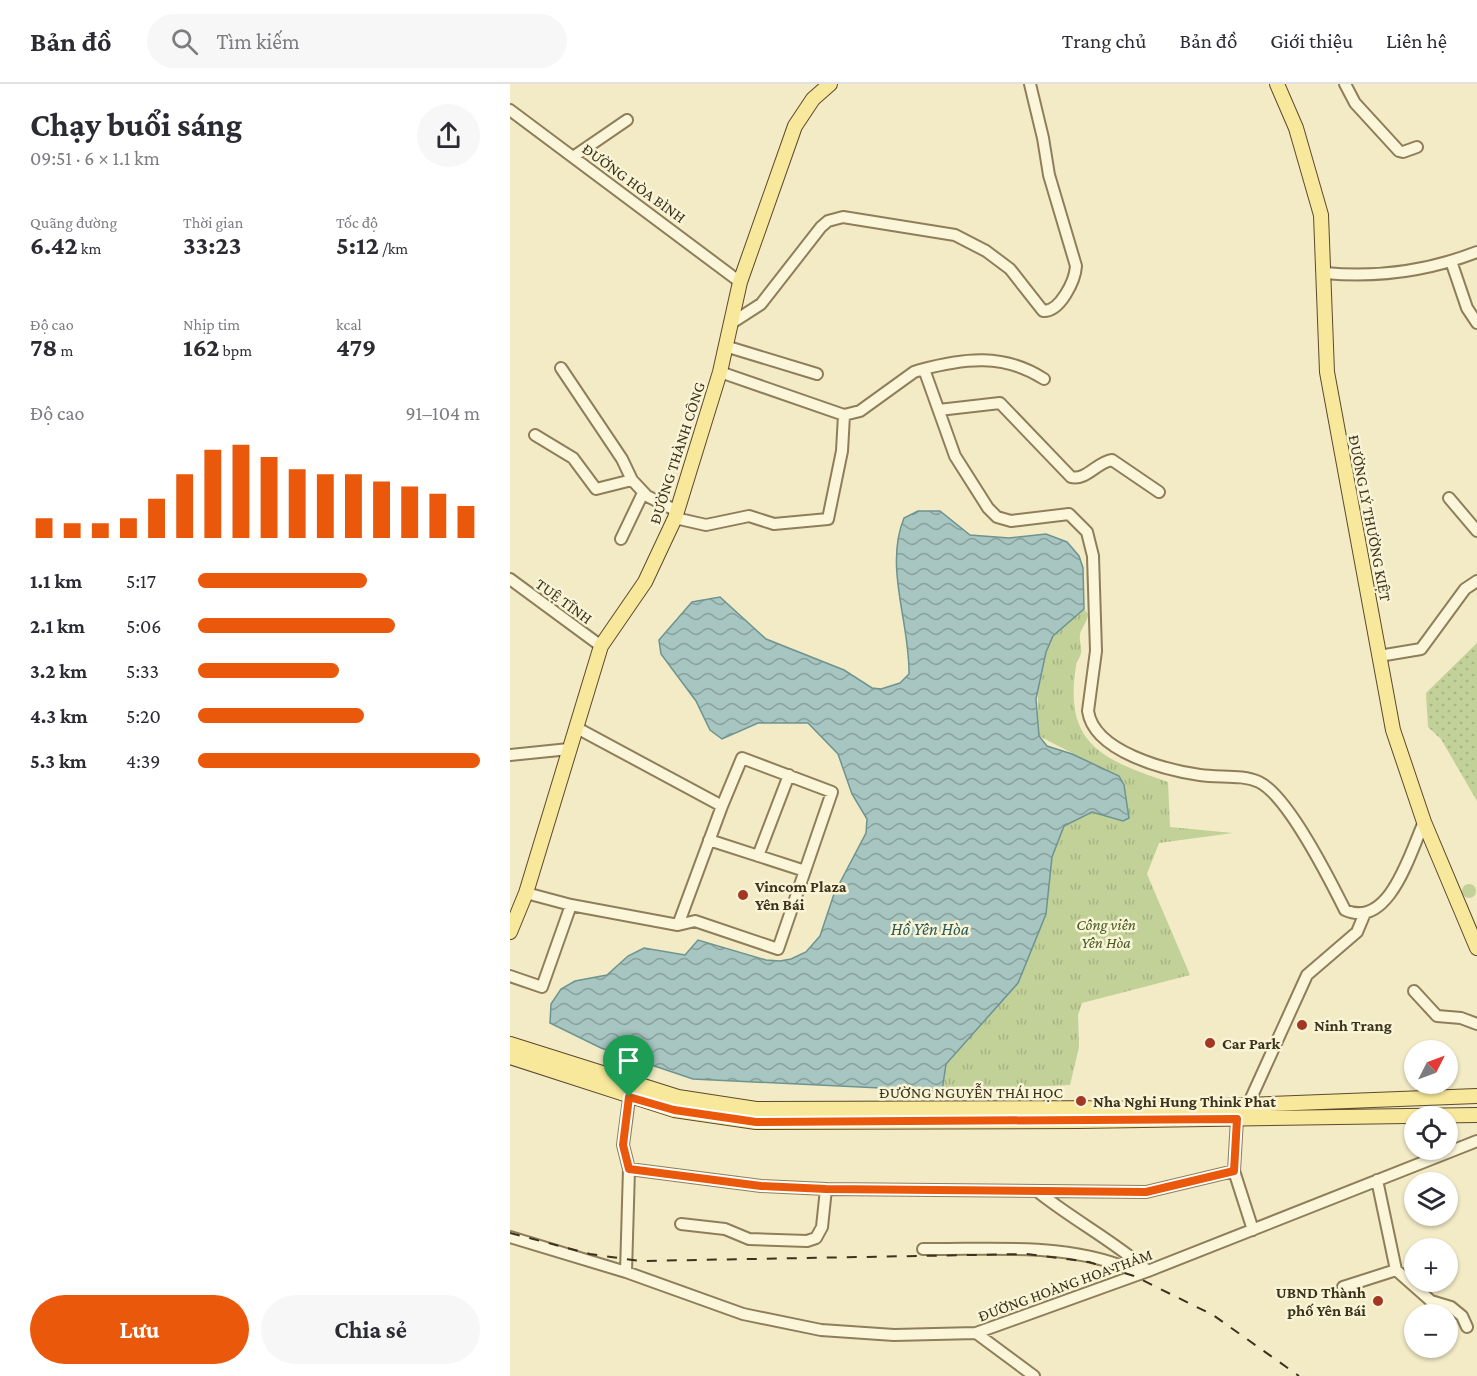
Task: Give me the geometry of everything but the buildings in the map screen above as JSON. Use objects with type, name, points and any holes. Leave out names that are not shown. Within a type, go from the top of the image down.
[{"type":"main road","name":"ĐƯỜNG THÀNH CÔNG","points":[[510,932],[526,893],[601,646],[645,582],[676,514],[720,372],[740,282],[795,126],[813,99],[830,84]]},
{"type":"main road","name":"ĐƯỜNG LÝ THƯỜNG KIỆT","points":[[1277,84],[1296,128],[1318,199],[1325,273],[1328,372],[1393,730],[1424,822],[1477,948]]},
{"type":"main road","name":"ĐƯỜNG NGUYỄN THÁI HỌC","points":[[510,1044],[674,1110],[756,1122],[1477,1115]]},
{"type":"main road","name":"ĐƯỜNG NGUYỄN THÁI HỌC","points":[[510,1057],[630,1091],[756,1109],[1247,1107],[1477,1096]]},
{"type":"street","points":[[730,324],[761,304],[821,227],[838,218],[882,222],[955,235],[986,251],[1010,269],[1043,311],[1049,311],[1058,305],[1075,276],[1076,266],[1049,175],[1030,84]]},
{"type":"street","points":[[1345,84],[1355,103],[1399,151],[1403,152],[1417,147]]},
{"type":"street","name":"ĐƯỜNG HÒA BÌNH","points":[[510,110],[740,282]]},
{"type":"street","points":[[573,157],[627,120]]},
{"type":"street","points":[[1325,273],[1374,276],[1451,261],[1477,252]]},
{"type":"street","points":[[1451,261],[1477,323]]},
{"type":"street","points":[[725,346],[817,374]]},
{"type":"street","points":[[720,372],[844,415],[860,411],[920,370],[950,363],[990,360],[1015,363],[1044,379]]},
{"type":"street","points":[[561,368],[622,459],[632,480],[643,493],[676,514],[706,525],[749,516],[774,524],[828,519],[842,451],[844,415]]},
{"type":"street","points":[[920,370],[927,376],[955,456],[988,508],[997,517],[1011,520],[1070,514],[1087,532],[1093,556],[1096,627],[1088,711],[1090,721],[1099,734],[1121,751],[1158,766],[1200,775],[1261,782],[1281,804],[1310,844],[1346,910],[1357,915],[1376,910],[1387,900],[1424,822]]},
{"type":"street","points":[[939,410],[1000,403],[1071,477],[1082,476],[1102,462],[1112,460],[1159,492]]},
{"type":"street","points":[[535,435],[573,458],[596,489],[632,480]]},
{"type":"street","points":[[621,539],[643,493]]},
{"type":"street","points":[[1449,498],[1477,531]]},
{"type":"street","points":[[1379,656],[1421,649],[1477,576]]},
{"type":"street","name":"TUỆ TĨNH","points":[[510,579],[601,646]]},
{"type":"street","points":[[577,728],[722,806]]},
{"type":"street","points":[[510,755],[569,749]]},
{"type":"street","points":[[526,893],[571,905],[678,926],[695,921],[778,949],[832,792],[742,758],[678,926]]},
{"type":"street","points":[[758,856],[789,775]]},
{"type":"street","points":[[709,840],[805,871]]},
{"type":"street","points":[[510,976],[542,987],[571,905]]},
{"type":"street","points":[[1247,1107],[1307,975],[1357,932],[1365,913]]},
{"type":"street","points":[[1414,991],[1437,1016],[1461,1018],[1477,1024]]},
{"type":"street","points":[[626,1272],[629,1169],[623,1145],[630,1091]]},
{"type":"street","points":[[1237,1119],[1234,1171],[1253,1230]]},
{"type":"street","name":"ĐƯỜNG HOÀNG HOA THÁM","points":[[510,1238],[626,1272],[743,1314],[821,1330],[894,1335],[976,1333],[1144,1273],[1477,1141]]},
{"type":"street","points":[[629,1169],[761,1186],[826,1189],[1146,1192],[1234,1171]]},
{"type":"street","points":[[1377,1180],[1396,1270],[1431,1301],[1451,1307],[1462,1316],[1467,1327]]},
{"type":"street","points":[[681,1224],[725,1229],[749,1239],[807,1241],[816,1238],[822,1227],[826,1189]]},
{"type":"street","points":[[1037,1191],[1068,1216],[1122,1250],[1144,1273]]},
{"type":"street","points":[[923,1249],[1012,1249],[1057,1252],[1144,1273]]},
{"type":"street","points":[[1343,1287],[1396,1270]]},
{"type":"street","points":[[976,1333],[1034,1376]]},
{"type":"green space","name":"Công viên Yên Hòa","points":[[1084,609],[1088,614],[1080,635],[1081,653],[1076,664],[1074,693],[1076,714],[1083,732],[1093,745],[1107,756],[1125,766],[1168,782],[1170,827],[1233,833],[1159,843],[1147,874],[1190,975],[1082,1003],[1078,1015],[1079,1047],[1070,1085],[942,1091],[946,1064],[1018,983],[1046,914],[1052,857],[1064,826],[1092,812],[1123,821],[1072,753],[1039,736],[1039,685],[1047,647],[1056,632]]},
{"type":"green space","points":[[1477,643],[1477,801],[1441,739],[1428,727],[1426,693]]},
{"type":"green space","points":[[1469,884],[1474,886],[1476,891],[1474,896],[1469,898],[1464,896],[1462,891],[1464,886]]},
{"type":"water","name":"Hồ Yên Hòa","points":[[918,511],[940,511],[970,535],[1009,538],[1046,534],[1067,542],[1079,556],[1083,568],[1084,609],[1053,636],[1046,652],[1036,699],[1039,736],[1047,746],[1072,754],[1119,776],[1124,785],[1129,818],[1123,821],[1092,812],[1064,826],[1052,857],[1046,914],[1018,983],[946,1064],[942,1091],[693,1079],[601,1048],[550,1023],[551,1004],[561,989],[575,981],[607,975],[628,956],[644,948],[685,955],[698,940],[766,960],[780,961],[806,952],[820,936],[834,894],[866,833],[867,819],[852,794],[838,754],[808,723],[758,723],[722,739],[710,730],[696,701],[661,654],[659,640],[692,602],[720,597],[766,639],[844,670],[872,688],[881,689],[900,683],[909,674],[896,556],[904,518]]},
{"type":"railway","points":[[510,1233],[590,1254],[640,1261],[1027,1254],[1089,1262],[1134,1276],[1213,1315],[1299,1376]]},
{"type":"place","name":"Vincom Plaza Yên Bái","points":[[743,895]]},
{"type":"place","name":"Ninh Trang","points":[[1302,1025]]},
{"type":"place","name":"Car Park","points":[[1210,1043]]},
{"type":"place","name":"Nha Nghi Hung Think Phat","points":[[1081,1101]]},
{"type":"place","name":"UBND Thành phố Yên Bái","points":[[1378,1301]]},
{"type":"route","points":[[629,1097],[674,1110],[756,1122],[1237,1119],[1234,1171],[1146,1192],[826,1189],[761,1186],[629,1169],[623,1145],[629,1097]]}]
